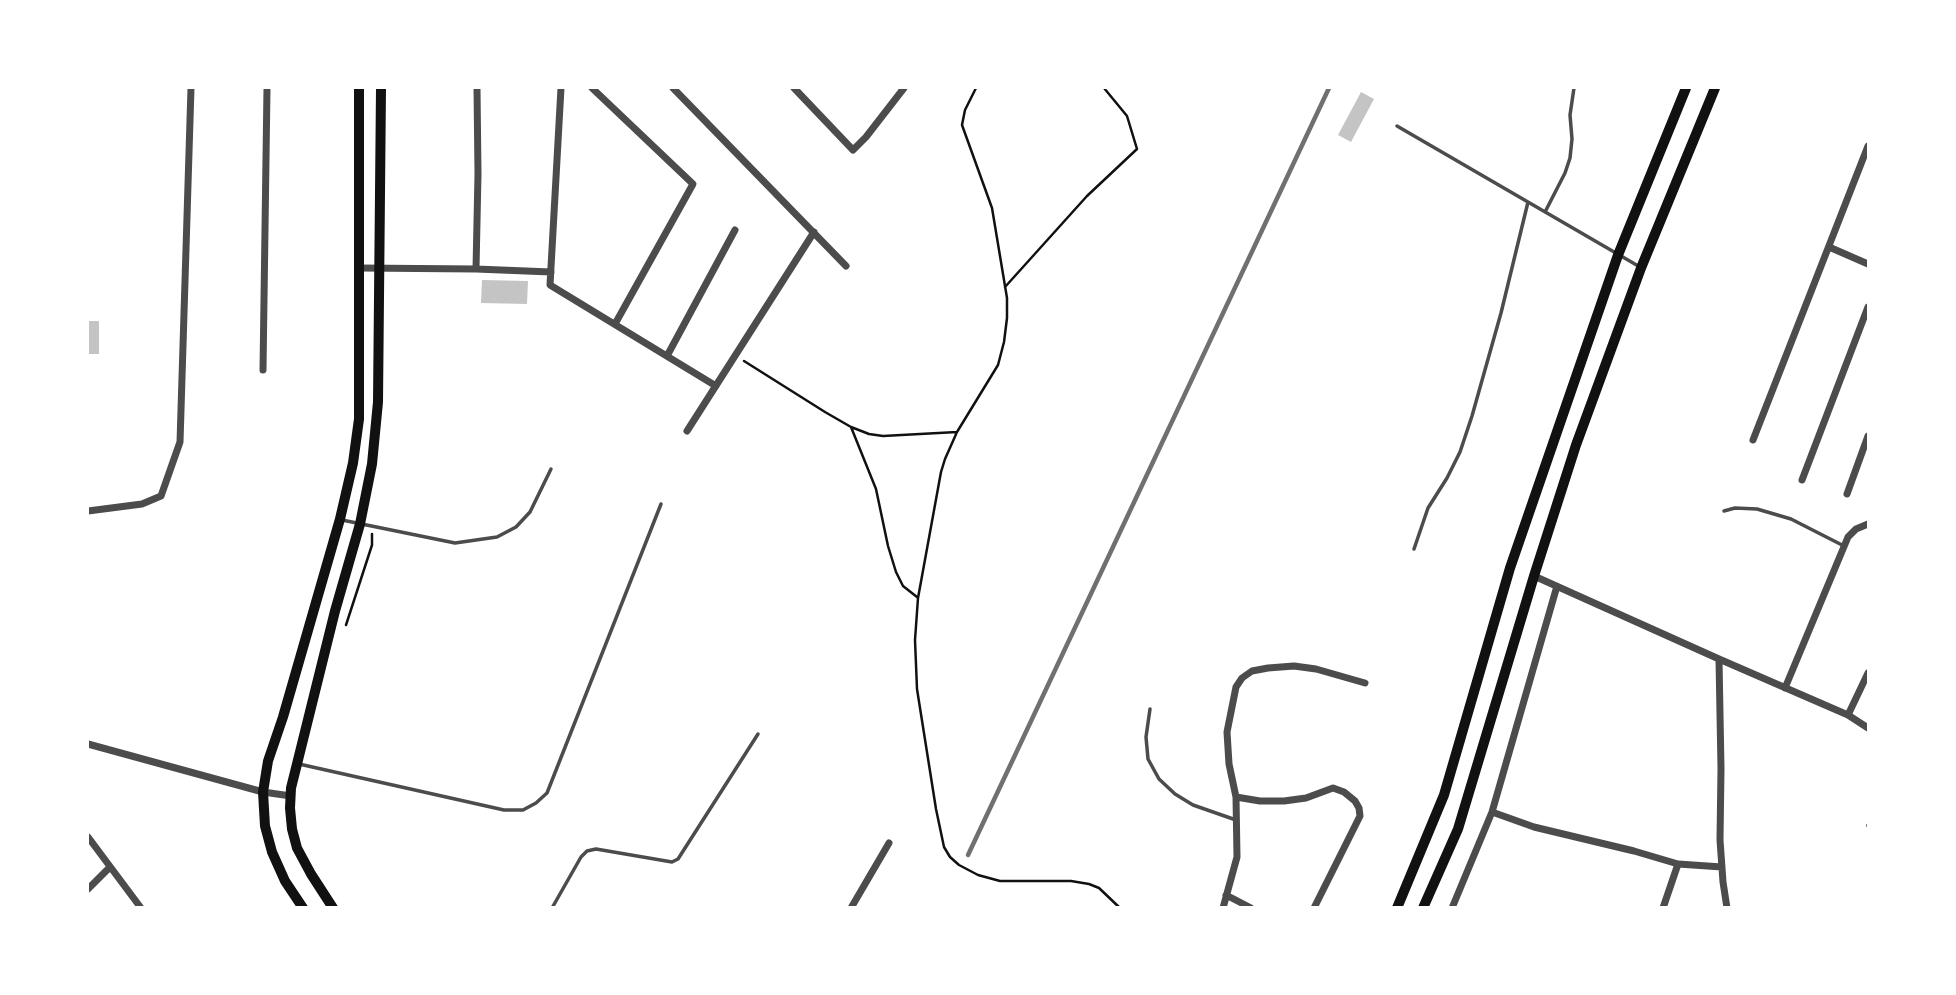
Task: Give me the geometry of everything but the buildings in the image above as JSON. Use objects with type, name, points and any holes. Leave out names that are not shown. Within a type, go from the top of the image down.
[{"type":"main road","points":[[303,908],[285,881],[272,852],[265,826],[263,792],[268,761],[340,519],[353,463],[359,419],[359,88]]},
{"type":"main road","points":[[333,908],[297,848],[290,808],[297,764],[360,524],[372,464],[378,402],[381,88]]},
{"type":"main road","points":[[1397,908],[1444,795],[1510,568],[1618,255],[1686,88]]},
{"type":"main road","points":[[1423,908],[1458,829],[1576,445],[1641,268],[1715,88]]},
{"type":"street","points":[[88,511],[142,504],[161,496],[180,442],[191,88]]},
{"type":"street","points":[[263,370],[267,88]]},
{"type":"street","points":[[476,269],[477,88]]},
{"type":"street","points":[[561,88],[550,285],[716,386]]},
{"type":"street","points":[[592,88],[693,184],[615,324]]},
{"type":"street","points":[[673,88],[846,266]]},
{"type":"street","points":[[794,88],[853,150],[904,88]]},
{"type":"street","points":[[1753,440],[1868,146]]},
{"type":"street","points":[[667,356],[735,230]]},
{"type":"street","points":[[687,431],[814,232]]},
{"type":"street","points":[[1829,247],[1868,264]]},
{"type":"street","points":[[359,268],[551,272]]},
{"type":"street","points":[[1802,480],[1868,307]]},
{"type":"street","points":[[1847,494],[1868,436]]},
{"type":"street","points":[[1785,688],[1848,537],[1856,529],[1868,524]]},
{"type":"street","points":[[1534,576],[1848,715],[1868,728]]},
{"type":"street","points":[[1452,908],[1492,812],[1557,586]]},
{"type":"street","points":[[1719,659],[1722,867],[1727,908]]},
{"type":"street","points":[[1223,908],[1237,857],[1236,797],[1229,764],[1227,732],[1236,687],[1242,678],[1252,671],[1293,666],[1316,669],[1365,683]]},
{"type":"street","points":[[1848,715],[1868,673]]},
{"type":"street","points":[[88,744],[263,792],[291,796]]},
{"type":"street","points":[[1236,797],[1284,801],[1306,798],[1333,788],[1355,800],[1360,816],[1314,908]]},
{"type":"street","points":[[1492,812],[1534,827],[1678,864],[1722,867]]},
{"type":"street","points":[[88,837],[141,908]]},
{"type":"street","points":[[851,908],[889,843]]},
{"type":"street","points":[[1662,908],[1678,864]]},
{"type":"street","points":[[88,890],[110,867]]},
{"type":"street","points":[[1226,895],[1251,908]]},
{"type":"lane","points":[[1545,212],[1570,158],[1570,115],[1574,88]]},
{"type":"lane","points":[[1397,125],[1641,268]]},
{"type":"lane","points":[[1414,550],[1428,508],[1460,452],[1472,416],[1528,202]]},
{"type":"lane","points":[[340,519],[455,543],[497,537],[516,527],[530,512],[551,469]]},
{"type":"lane","points":[[297,764],[504,810],[523,810],[536,803],[547,793],[661,504]]},
{"type":"lane","points":[[1724,511],[1735,508],[1757,509],[1791,519],[1844,546]]},
{"type":"lane","points":[[1150,709],[1146,737],[1149,759],[1159,779],[1175,794],[1193,805],[1236,820]]},
{"type":"lane","points":[[552,908],[587,851],[596,849],[672,862],[678,859],[758,734]]},
{"type":"path","points":[[976,88],[965,110],[962,125],[992,208],[1005,287],[1007,318],[998,365],[957,432],[941,472],[918,598],[915,640],[917,689],[936,809],[944,847],[959,865],[992,880],[1071,881],[1089,884],[1099,888],[1120,908]]},
{"type":"path","points":[[1005,287],[1087,196],[1137,149],[1127,116],[1104,88]]},
{"type":"path","points":[[735,355],[851,427],[869,434],[883,436],[957,432]]},
{"type":"path","points":[[851,427],[876,489],[896,572],[903,586],[918,598]]},
{"type":"railway","points":[[968,855],[1329,88]]}]
